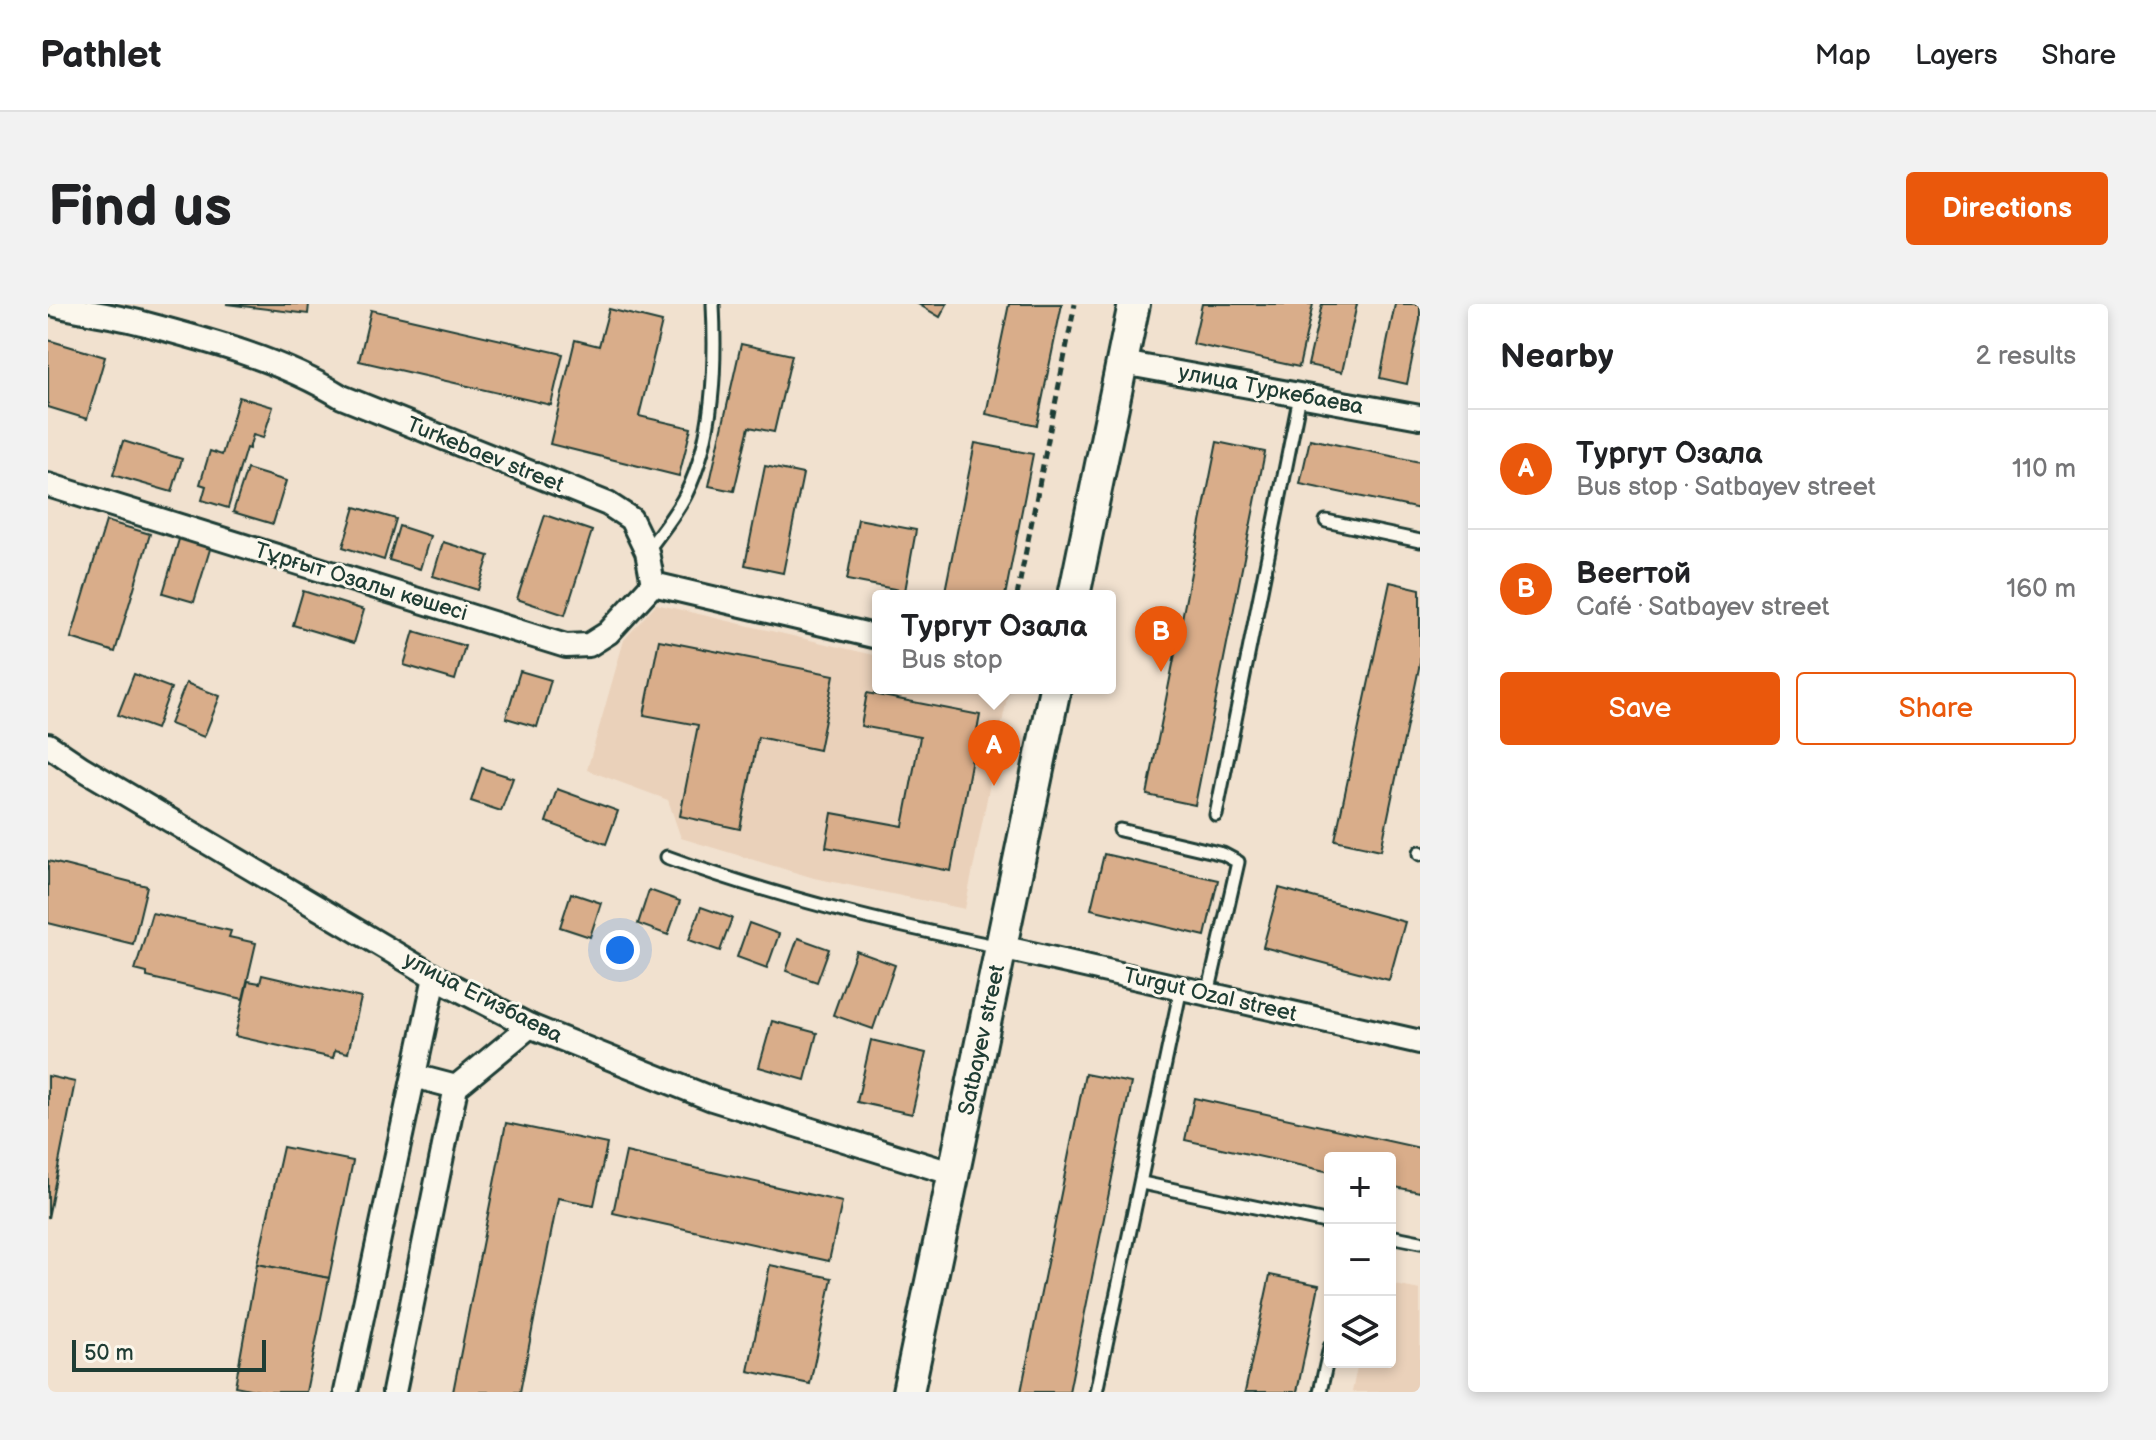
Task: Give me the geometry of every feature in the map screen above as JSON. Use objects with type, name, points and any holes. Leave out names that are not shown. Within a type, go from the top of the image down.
[{"type":"main road","points":[[1075,590],[1134,304]]},
{"type":"main road","name":"Satbayev street","points":[[908,1392],[1054,694]]},
{"type":"street","name":"Turkebaev street","points":[[54,304],[141,323],[271,362],[300,373],[342,397],[608,504],[631,519],[647,552],[653,584]]},
{"type":"street","name":"улица Туркебаева","points":[[1123,363],[1420,417]]},
{"type":"street","name":"Тұрғыт Озалы көшесі","points":[[48,485],[566,646],[589,645],[608,633],[653,584]]},
{"type":"street","points":[[653,584],[872,636]]},
{"type":"street","name":"улица Егизбаева","points":[[48,745],[435,977],[530,1026],[712,1099],[954,1174]]},
{"type":"street","name":"Turgut Ozal street","points":[[1001,947],[1420,1042]]},
{"type":"street","points":[[346,1392],[435,977]]},
{"type":"street","points":[[394,1392],[456,1087],[530,1026]]},
{"type":"street","points":[[414,1076],[456,1087]]},
{"type":"lane","points":[[647,552],[686,494],[706,439],[715,344],[713,304]]},
{"type":"lane","points":[[1216,815],[1300,396]]},
{"type":"lane","points":[[1326,521],[1420,541]]},
{"type":"lane","points":[[1120,830],[1223,854],[1238,862],[1208,994]]},
{"type":"lane","points":[[667,857],[817,905],[1001,947]]},
{"type":"lane","points":[[1096,1392],[1181,988]]},
{"type":"lane","points":[[1142,1183],[1324,1222]]},
{"type":"lane","points":[[1396,1237],[1420,1242]]},
{"type":"lane","points":[[1320,1392],[1325,1368]]},
{"type":"path","points":[[1018,590],[1075,304]]},
{"type":"shaded area","points":[[656,604],[872,655],[872,694],[1008,694],[965,909],[814,878],[681,838],[668,800],[587,770],[624,640]]},
{"type":"shaded area","points":[[1396,1285],[1420,1290],[1420,1392],[1352,1392],[1357,1368],[1396,1368]]},
{"type":"building","points":[[226,304],[309,304],[308,314]]},
{"type":"building","points":[[918,304],[947,304],[940,317]]},
{"type":"building","points":[[1009,304],[1062,304],[1037,425],[986,414]]},
{"type":"building","points":[[1202,304],[1313,304],[1299,367],[1193,344]]},
{"type":"building","points":[[1322,304],[1357,304],[1342,372],[1308,365]]},
{"type":"building","points":[[1395,304],[1420,304],[1420,320],[1407,384],[1380,378]]},
{"type":"building","points":[[609,309],[662,322],[639,416],[691,428],[679,476],[550,444],[575,340],[599,346]]},
{"type":"building","points":[[371,310],[563,354],[551,405],[359,361]]},
{"type":"building","points":[[48,340],[105,357],[87,419],[48,407]]},
{"type":"building","points":[[741,344],[792,355],[774,432],[749,427],[734,491],[709,486]]},
{"type":"building","points":[[239,397],[273,407],[263,438],[253,435],[249,449],[246,448],[228,508],[202,500],[206,486],[200,484],[210,451],[222,455]]},
{"type":"building","points":[[1310,439],[1420,462],[1420,509],[1300,484]]},
{"type":"building","points":[[123,441],[182,459],[172,492],[113,475]]},
{"type":"building","points":[[1217,442],[1265,452],[1195,805],[1147,795]]},
{"type":"building","points":[[975,443],[1033,454],[1006,590],[945,590]]},
{"type":"building","points":[[765,466],[803,474],[783,573],[745,565]]},
{"type":"building","points":[[247,469],[286,481],[273,524],[233,512]]},
{"type":"building","points":[[355,507],[396,519],[384,560],[343,547]]},
{"type":"building","points":[[545,515],[592,531],[565,615],[517,599]]},
{"type":"building","points":[[858,519],[916,530],[905,590],[847,580]]},
{"type":"building","points":[[106,521],[150,534],[115,652],[71,638]]},
{"type":"building","points":[[399,526],[430,536],[420,569],[389,560]]},
{"type":"building","points":[[180,536],[211,546],[194,602],[163,593]]},
{"type":"building","points":[[443,542],[489,556],[478,590],[433,576]]},
{"type":"building","points":[[1390,582],[1420,589],[1420,663],[1381,850],[1335,840]]},
{"type":"building","points":[[303,591],[364,610],[354,643],[293,625]]},
{"type":"building","points":[[414,631],[465,646],[455,680],[404,665]]},
{"type":"building","points":[[659,640],[834,675],[819,750],[758,737],[740,829],[680,816],[698,725],[644,715]]},
{"type":"building","points":[[520,671],[551,680],[537,727],[506,718]]},
{"type":"building","points":[[134,674],[171,688],[156,729],[118,715]]},
{"type":"building","points":[[186,683],[220,696],[204,737],[170,724]]},
{"type":"building","points":[[867,693],[980,715],[951,871],[826,847],[832,813],[903,826],[920,737],[861,726]]},
{"type":"building","points":[[482,768],[513,778],[501,811],[471,801]]},
{"type":"building","points":[[557,789],[618,811],[606,844],[546,822]]},
{"type":"building","points":[[1104,854],[1218,880],[1205,936],[1091,909]]},
{"type":"building","points":[[48,861],[147,886],[133,944],[48,923]]},
{"type":"building","points":[[1279,888],[1405,922],[1389,980],[1263,947]]},
{"type":"building","points":[[649,890],[680,901],[668,935],[638,924]]},
{"type":"building","points":[[571,893],[601,903],[590,937],[560,927]]},
{"type":"building","points":[[701,907],[732,918],[720,951],[689,940]]},
{"type":"building","points":[[152,913],[231,931],[229,937],[256,943],[243,999],[147,977],[147,973],[135,970]]},
{"type":"building","points":[[749,923],[779,934],[767,968],[737,957]]},
{"type":"building","points":[[798,938],[829,949],[817,982],[786,971]]},
{"type":"building","points":[[856,951],[895,965],[873,1029],[833,1015]]},
{"type":"building","points":[[262,975],[361,998],[348,1053],[335,1050],[333,1058],[235,1036],[248,981],[260,983]]},
{"type":"building","points":[[772,1021],[817,1033],[805,1080],[759,1067]]},
{"type":"building","points":[[871,1040],[926,1053],[912,1114],[857,1102]]},
{"type":"building","points":[[1085,1074],[1131,1083],[1069,1392],[1021,1392]]},
{"type":"building","points":[[48,1076],[75,1082],[48,1218]]},
{"type":"building","points":[[1194,1098],[1420,1148],[1420,1192],[1396,1187],[1396,1152],[1324,1152],[1324,1171],[1185,1140]]},
{"type":"building","points":[[506,1123],[607,1144],[594,1205],[558,1198],[520,1392],[453,1392]]},
{"type":"building","points":[[283,1147],[353,1161],[329,1278],[257,1264]]},
{"type":"building","points":[[626,1152],[842,1202],[829,1261],[613,1213]]},
{"type":"building","points":[[257,1264],[329,1278],[306,1392],[265,1392],[235,1386]]},
{"type":"building","points":[[770,1265],[832,1278],[810,1384],[748,1371]]},
{"type":"building","points":[[1270,1275],[1319,1285],[1297,1392],[1245,1392]]},
{"type":"place","name":"Beerтой","points":[[1161,672]]},
{"type":"place","name":"Тургут Озала","points":[[994,786]]}]
